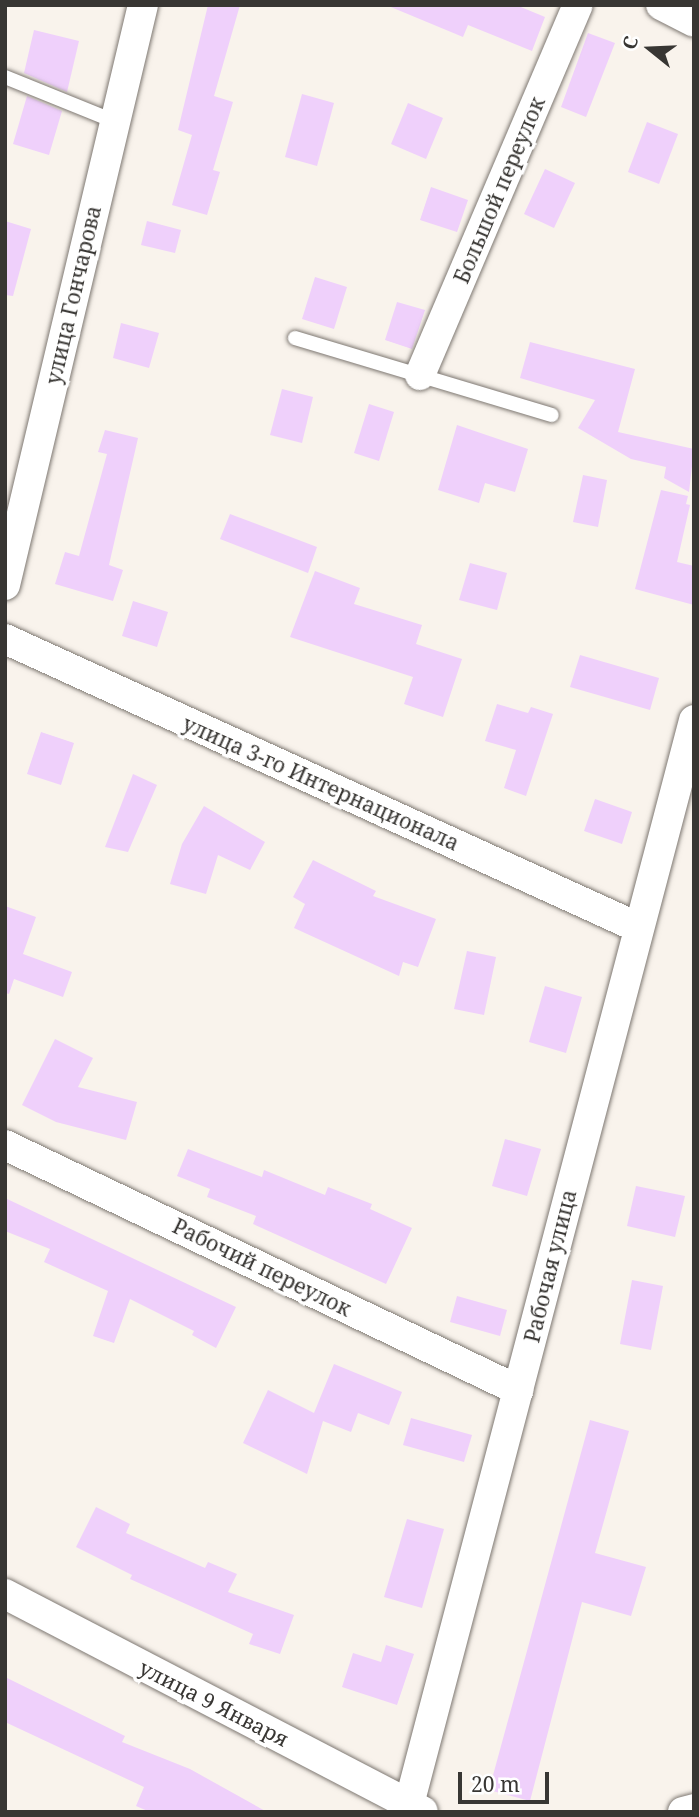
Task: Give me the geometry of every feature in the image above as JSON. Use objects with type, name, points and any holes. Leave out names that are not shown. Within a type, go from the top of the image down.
[{"type":"street","name":"улица Гончарова","points":[[5,585],[114,121],[144,5]]},
{"type":"street","name":"Большой переулок","points":[[420,375],[578,5]]},
{"type":"street","points":[[661,5],[694,22]]},
{"type":"street","name":"улица 3-го Интернационала","points":[[5,639],[637,927]]},
{"type":"street","name":"Рабочая улица","points":[[413,1809],[637,927],[694,720]]},
{"type":"street","name":"Рабочий переулок","points":[[5,1145],[518,1390]]},
{"type":"street","name":"улица 9 Января","points":[[5,1594],[413,1809]]},
{"type":"street","points":[[683,1812],[694,1808]]},
{"type":"lane","points":[[5,77],[114,121]]},
{"type":"lane","points":[[295,338],[552,415]]},
{"type":"building","points":[[208,5],[240,5],[214,96],[233,102],[213,170],[220,172],[207,215],[172,205],[192,135],[178,130]]},
{"type":"building","points":[[386,5],[516,5],[545,17],[532,51],[468,25],[463,37]]},
{"type":"building","points":[[34,30],[79,41],[67,92],[24,73]]},
{"type":"building","points":[[588,33],[615,43],[586,117],[561,107]]},
{"type":"building","points":[[302,94],[334,103],[317,166],[285,157]]},
{"type":"building","points":[[27,96],[62,111],[49,155],[13,144]]},
{"type":"building","points":[[408,103],[443,118],[426,159],[391,144]]},
{"type":"building","points":[[647,122],[678,134],[659,184],[628,172]]},
{"type":"building","points":[[545,169],[575,183],[554,228],[524,214]]},
{"type":"building","points":[[431,187],[468,200],[457,232],[420,220]]},
{"type":"building","points":[[5,221],[31,229],[13,296],[5,295]]},
{"type":"building","points":[[147,221],[181,230],[175,253],[141,245]]},
{"type":"building","points":[[315,277],[347,287],[334,329],[302,319]]},
{"type":"building","points":[[397,302],[425,310],[412,349],[385,340]]},
{"type":"building","points":[[121,323],[159,333],[149,368],[113,358]]},
{"type":"building","points":[[530,342],[635,369],[618,432],[694,449],[689,492],[664,478],[666,467],[631,459],[578,428],[595,400],[520,378]]},
{"type":"building","points":[[282,389],[313,397],[302,443],[270,435]]},
{"type":"building","points":[[369,404],[394,412],[379,461],[354,453]]},
{"type":"building","points":[[457,425],[528,449],[515,492],[485,483],[479,503],[438,490]]},
{"type":"building","points":[[105,430],[138,438],[109,565],[123,570],[113,601],[55,584],[65,552],[79,556],[107,454],[98,452]]},
{"type":"building","points":[[583,475],[607,480],[598,527],[573,522]]},
{"type":"building","points":[[661,490],[688,496],[686,504],[690,505],[677,562],[694,566],[694,605],[635,589]]},
{"type":"building","points":[[230,514],[317,547],[308,573],[220,539]]},
{"type":"building","points":[[470,563],[507,573],[497,610],[459,600]]},
{"type":"building","points":[[315,571],[360,588],[354,604],[422,625],[416,644],[462,659],[443,717],[404,704],[413,677],[290,637]]},
{"type":"building","points":[[133,601],[168,612],[157,647],[122,636]]},
{"type":"building","points":[[580,655],[659,678],[650,710],[570,687]]},
{"type":"building","points":[[497,704],[528,713],[531,707],[553,714],[526,796],[504,788],[516,750],[485,741]]},
{"type":"building","points":[[41,732],[74,743],[61,785],[27,774]]},
{"type":"building","points":[[133,774],[157,785],[128,852],[105,847]]},
{"type":"building","points":[[595,799],[632,812],[622,844],[584,831]]},
{"type":"building","points":[[204,806],[265,842],[250,870],[218,855],[206,894],[170,884],[182,844]]},
{"type":"building","points":[[313,860],[376,891],[373,896],[436,919],[418,967],[403,962],[399,976],[294,928],[305,904],[293,897]]},
{"type":"building","points":[[5,906],[36,917],[23,954],[72,972],[63,997],[14,979],[9,994],[5,993]]},
{"type":"building","points":[[467,951],[496,957],[484,1015],[454,1009]]},
{"type":"building","points":[[545,986],[582,997],[566,1053],[529,1042]]},
{"type":"building","points":[[55,1039],[93,1058],[78,1087],[137,1102],[126,1140],[56,1122],[22,1105]]},
{"type":"building","points":[[505,1139],[541,1149],[527,1196],[492,1186]]},
{"type":"building","points":[[188,1149],[262,1177],[264,1170],[325,1195],[328,1187],[372,1204],[370,1209],[412,1228],[386,1284],[253,1224],[256,1216],[207,1197],[210,1189],[177,1176]]},
{"type":"building","points":[[636,1186],[685,1196],[675,1237],[627,1226]]},
{"type":"building","points":[[5,1198],[236,1307],[216,1348],[192,1335],[194,1331],[130,1299],[114,1343],[93,1336],[108,1291],[44,1262],[50,1249],[5,1231]]},
{"type":"building","points":[[632,1280],[663,1286],[651,1350],[620,1344]]},
{"type":"building","points":[[457,1296],[507,1310],[500,1336],[450,1322]]},
{"type":"building","points":[[334,1364],[402,1392],[389,1425],[358,1413],[351,1432],[323,1421],[307,1474],[243,1443],[268,1390],[314,1413]]},
{"type":"building","points":[[411,1418],[472,1435],[464,1462],[403,1445]]},
{"type":"building","points":[[590,1420],[629,1431],[595,1553],[646,1567],[631,1616],[582,1602],[530,1801],[489,1790]]},
{"type":"building","points":[[96,1507],[130,1524],[126,1533],[205,1568],[208,1562],[237,1574],[228,1592],[294,1615],[280,1654],[249,1644],[253,1634],[130,1579],[132,1575],[76,1547]]},
{"type":"building","points":[[407,1519],[444,1529],[422,1608],[384,1597]]},
{"type":"building","points":[[386,1645],[414,1654],[397,1705],[342,1687],[353,1653],[381,1662]]},
{"type":"building","points":[[5,1677],[125,1736],[122,1742],[190,1769],[267,1812],[150,1812],[136,1806],[144,1787],[5,1722]]}]
